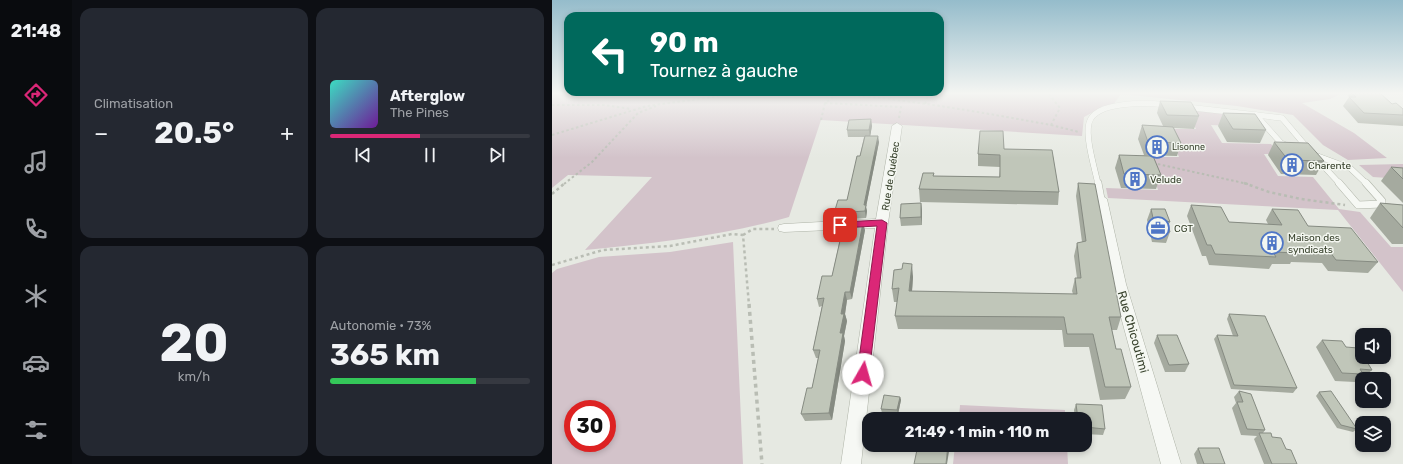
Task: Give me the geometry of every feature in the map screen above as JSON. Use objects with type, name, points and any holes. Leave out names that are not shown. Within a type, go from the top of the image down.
[{"type":"street","name":"Rue de Québec","points":[[851,464],[882,223],[898,126]]},
{"type":"street","name":"Rue Chicoutimi","points":[[1101,199],[1119,284],[1171,464]]},
{"type":"street","points":[[784,228],[882,223]]},
{"type":"lane","points":[[1097,115],[1091,118],[1089,124],[1089,134],[1101,199]]},
{"type":"lane","points":[[1256,115],[1281,143],[1292,148]]},
{"type":"lane","points":[[1256,115],[1282,118],[1310,151],[1358,205],[1382,204],[1382,201],[1357,173],[1350,168],[1310,151],[1300,148]]},
{"type":"path","points":[[552,135],[617,115]]},
{"type":"path","points":[[552,194],[592,162],[636,115]]},
{"type":"path","points":[[820,120],[822,115]]},
{"type":"path","points":[[898,126],[900,115]]},
{"type":"path","points":[[986,115],[1089,134]]},
{"type":"path","points":[[1051,126],[1057,115]]},
{"type":"path","points":[[1148,162],[1247,184],[1269,192],[1301,199],[1333,205],[1358,205]]},
{"type":"path","points":[[552,265],[603,250],[670,246],[732,234],[743,235],[753,229],[784,228]]},
{"type":"path","points":[[743,235],[762,464]]},
{"type":"shaded area","points":[[552,115],[1088,115],[1084,117],[1082,136],[821,120],[789,217],[764,224],[713,234],[663,241],[585,250],[652,177],[568,175],[552,188]]},
{"type":"shaded area","points":[[1188,115],[1246,116],[1253,127],[1211,125],[1222,143],[1271,144],[1280,154],[1264,154],[1278,176],[1313,177],[1339,209],[1360,212],[1391,247],[1403,247],[1403,292],[1338,210],[1108,198],[1106,188],[1158,190],[1148,157],[1179,157],[1167,129],[1196,129]]},
{"type":"shaded area","points":[[1291,115],[1322,115],[1354,133],[1387,158],[1348,160],[1323,145],[1293,115]]},
{"type":"shaded area","points":[[1403,164],[1403,179],[1373,177],[1359,165]]},
{"type":"shaded area","points":[[733,242],[743,464],[552,464],[552,273],[557,269],[599,257],[670,252]]},
{"type":"shaded area","points":[[960,405],[1065,410],[1065,412],[960,412]]},
{"type":"shaded area","points":[[954,452],[1067,452],[1068,464],[953,464]]},
{"type":"building","points":[[1167,115],[1198,115],[1199,116]]},
{"type":"building","points":[[1224,115],[1255,115],[1266,130],[1233,129]]},
{"type":"building","points":[[871,119],[869,130],[847,130],[849,120]]},
{"type":"building","points":[[1142,125],[1173,127],[1181,143],[1148,142]]},
{"type":"building","points":[[980,131],[1003,131],[1004,149],[1052,150],[1059,192],[919,189],[923,173],[934,173],[933,176],[1000,177],[1000,155],[978,154]]},
{"type":"building","points":[[865,136],[878,136],[864,205],[866,205],[865,211],[836,213],[837,210],[835,210],[838,200],[847,200],[857,156],[860,156]]},
{"type":"building","points":[[1274,142],[1308,143],[1324,161],[1288,160]]},
{"type":"building","points":[[1119,155],[1153,156],[1161,175],[1124,174]]},
{"type":"building","points":[[1391,167],[1403,168],[1403,179]]},
{"type":"building","points":[[1078,183],[1095,184],[1121,317],[1109,317],[1116,349],[1121,349],[1131,387],[1105,387],[1093,334],[1067,334],[1064,317],[895,316],[899,288],[892,289],[894,270],[902,269],[903,263],[912,264],[909,291],[1077,294],[1075,278],[1081,278],[1077,243],[1086,241]]},
{"type":"building","points":[[921,203],[921,217],[900,218],[901,204]]},
{"type":"building","points":[[1380,203],[1403,205],[1403,228]]},
{"type":"building","points":[[1191,205],[1221,207],[1229,222],[1282,225],[1272,209],[1298,210],[1308,226],[1351,228],[1378,262],[1336,260],[1330,252],[1295,250],[1297,253],[1273,252],[1276,257],[1215,254],[1211,245],[1207,245]]},
{"type":"building","points":[[1151,209],[1165,209],[1170,222],[1167,221],[1170,232],[1156,231]]},
{"type":"building","points":[[863,222],[850,292],[845,292],[841,314],[844,314],[840,333],[843,333],[829,413],[801,414],[807,388],[812,388],[820,350],[813,350],[824,298],[817,299],[822,276],[832,276],[842,232],[831,232],[833,224]]},
{"type":"building","points":[[1229,314],[1265,316],[1297,388],[1234,385],[1217,335],[1238,336]]},
{"type":"building","points":[[1157,335],[1177,335],[1189,364],[1169,365]]},
{"type":"building","points":[[1322,340],[1342,341],[1346,347],[1355,348],[1355,364],[1368,364],[1372,370],[1360,369],[1362,372],[1355,372],[1355,374],[1342,373]]},
{"type":"building","points":[[1239,391],[1251,394],[1265,430],[1247,429],[1237,402],[1243,402]]},
{"type":"building","points":[[1331,391],[1355,426],[1355,428],[1341,425],[1319,392]]},
{"type":"building","points":[[884,395],[900,397],[897,410],[881,409]]},
{"type":"building","points":[[1076,404],[1102,405],[1105,429],[1092,428],[1092,412],[1077,412]]},
{"type":"building","points":[[1259,433],[1271,433],[1272,437],[1281,438],[1286,449],[1291,450],[1297,464],[1272,464]]},
{"type":"building","points":[[1198,448],[1219,448],[1225,464],[1204,464]]},
{"type":"building","points":[[917,452],[947,452],[946,464],[914,464]]},
{"type":"place","name":"Lisonne","points":[[1157,147]]},
{"type":"place","name":"Charente","points":[[1292,165]]},
{"type":"place","name":"Velude","points":[[1135,179]]},
{"type":"place","name":"CGT","points":[[1158,228]]},
{"type":"place","name":"Maison des syndicats","points":[[1272,243]]},
{"type":"route","points":[[840,225],[882,223],[863,374]]}]
